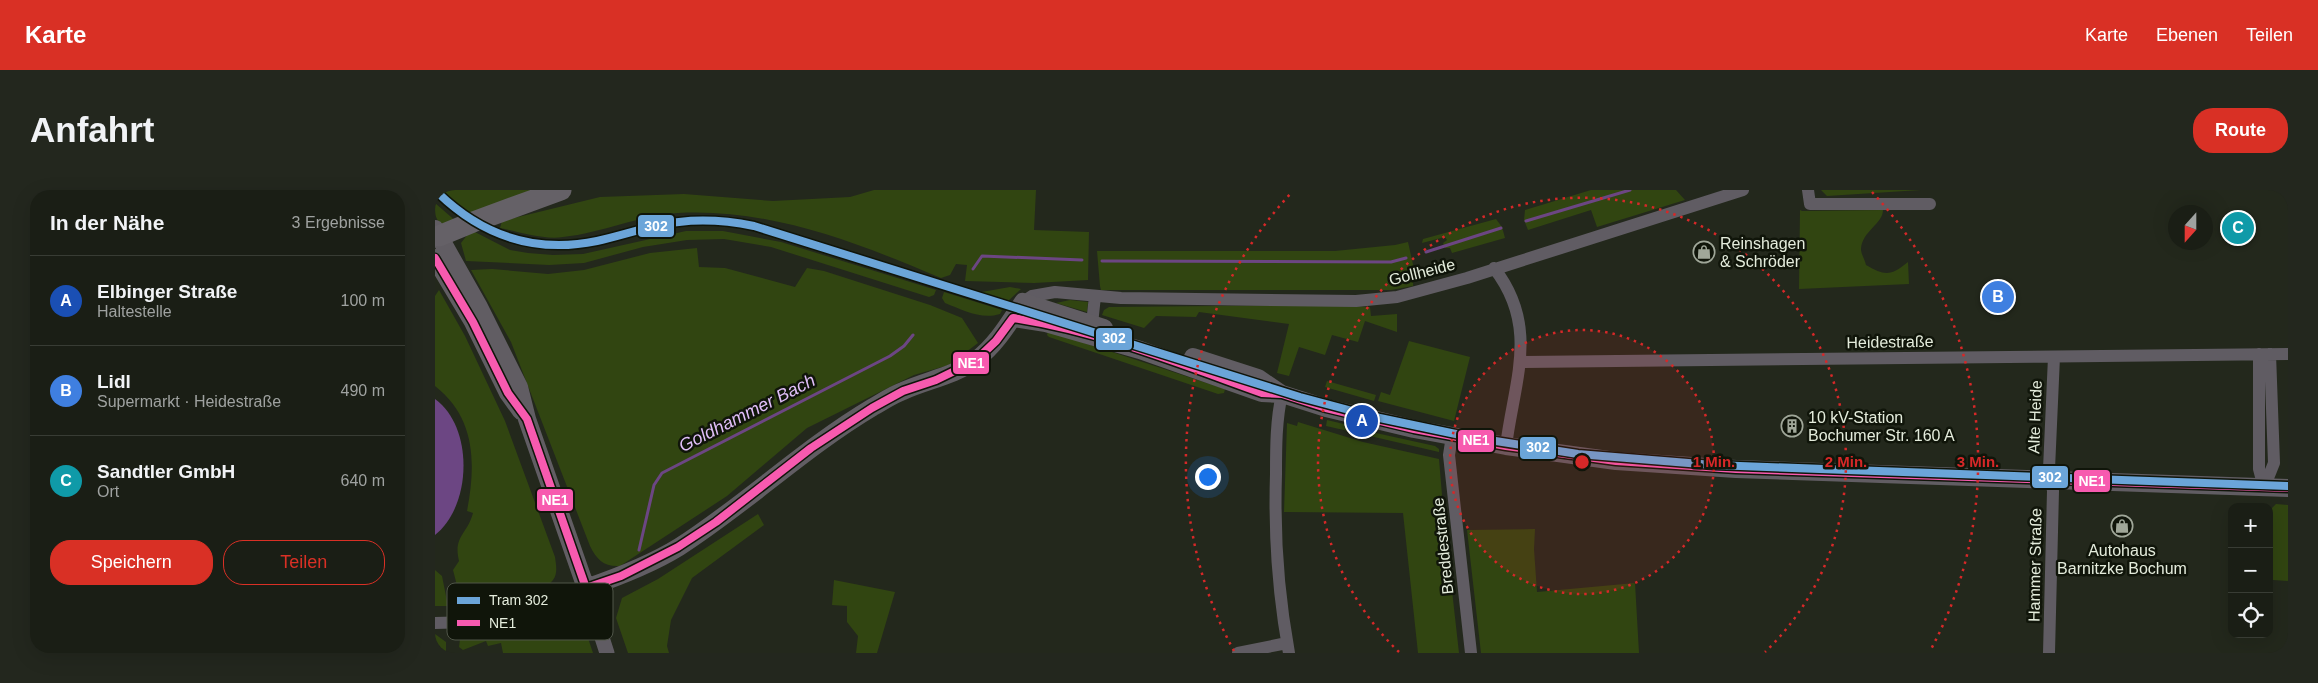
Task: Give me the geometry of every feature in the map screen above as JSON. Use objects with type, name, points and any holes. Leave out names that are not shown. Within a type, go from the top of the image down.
[{"type":"highway","points":[[437,234],[561,190]]},
{"type":"main road","points":[[437,234],[500,348],[519,387],[527,419],[584,583]]},
{"type":"main road","points":[[435,258],[473,322],[508,393],[527,419]]},
{"type":"main road","points":[[601,583],[621,576],[678,548],[716,522],[811,448],[872,408],[903,391],[943,377],[975,361],[996,341],[1023,302],[1258,378],[1282,394]]},
{"type":"main road","points":[[1013,318],[1046,322],[1140,350],[1262,393],[1282,394],[1365,418],[1452,436],[1583,457],[1694,467],[2288,488]]},
{"type":"street","name":"Gollheide","points":[[1023,302],[1031,296],[1044,293],[1121,298],[1356,300],[1397,297],[1743,190]]},
{"type":"street","points":[[1808,190],[1810,204],[1930,204]]},
{"type":"street","points":[[1494,268],[1505,281],[1513,301],[1519,328],[1521,362],[1506,446]]},
{"type":"street","points":[[1092,324],[1095,296]]},
{"type":"street","points":[[2264,488],[2259,469],[2265,354]]},
{"type":"street","name":"Heidestraße","points":[[1521,362],[2288,354]]},
{"type":"street","name":"Alte Heide","points":[[2052,479],[2049,469],[2054,357]]},
{"type":"street","points":[[1238,653],[1288,648],[1280,602],[1275,538],[1277,430],[1282,394]]},
{"type":"street","name":"Breddestraße","points":[[1452,436],[1449,455],[1471,653]]},
{"type":"street","name":"Hammer Straße","points":[[2049,653],[2052,479]]},
{"type":"street","points":[[603,640],[607,653]]},
{"type":"green space","points":[[447,190],[540,190],[469,215],[441,192]]},
{"type":"green space","points":[[874,190],[1036,190],[1034,230],[1089,232],[1088,280],[1034,283],[965,281],[967,265],[956,264],[950,275],[941,278],[878,252],[813,230],[746,216],[712,213],[664,214],[592,232],[556,238],[500,228],[502,221],[600,197],[684,194],[773,201],[850,197]]},
{"type":"green space","points":[[1591,190],[1676,190],[1685,200],[1597,227],[1591,210],[1528,230],[1524,220],[1525,210]]},
{"type":"green space","points":[[1821,190],[1921,190],[1827,196]]},
{"type":"green space","points":[[435,203],[458,223],[446,226],[440,222],[436,215]]},
{"type":"green space","points":[[1800,210],[1883,210],[1880,219],[1868,232],[1862,243],[1862,255],[1866,265],[1883,273],[1897,270],[1908,262],[1909,284],[1799,289]]},
{"type":"green space","points":[[1496,219],[1502,227],[1505,238],[1452,253],[1450,248],[1445,248],[1443,243],[1447,240],[1445,237],[1422,243],[1423,239]]},
{"type":"green space","points":[[471,230],[510,250],[553,255],[583,254],[686,231],[723,231],[781,242],[936,290],[934,295],[929,297],[771,247],[724,239],[687,240],[643,247],[584,263],[549,265],[466,261],[461,243]]},
{"type":"green space","points":[[1408,242],[1414,269],[1413,286],[1391,290],[1101,290],[1097,251],[1335,251]]},
{"type":"green space","points":[[697,248],[699,267],[725,268],[795,287],[807,268],[824,271],[930,305],[962,318],[978,343],[949,365],[914,375],[807,428],[727,496],[620,566],[605,564],[598,559],[590,546],[511,342],[471,270],[492,269],[548,274],[584,270],[650,253]]},
{"type":"green space","points":[[1010,287],[1021,289],[1007,302],[976,293]]},
{"type":"green space","points":[[439,290],[465,336],[505,421],[555,557],[556,575],[549,583],[456,583],[453,570],[459,561],[459,541],[473,513],[467,511],[472,476],[472,459],[466,427],[459,412],[435,386],[435,296]]},
{"type":"green space","points":[[944,292],[1002,310],[1000,314],[993,316],[972,313],[945,303],[942,298]]},
{"type":"green space","points":[[1070,300],[1088,302],[1087,312],[1056,303]]},
{"type":"green space","points":[[1325,305],[1370,307],[1371,316],[1397,314],[1397,332],[1365,321],[1358,342],[1332,335],[1325,355],[1299,347],[1289,376],[1277,373],[1289,324],[1199,312],[1196,317],[1156,316],[1144,328],[1102,315],[1104,310],[1109,307]]},
{"type":"green space","points":[[1048,331],[1225,389],[1224,393],[1218,394],[1049,337],[1047,335]]},
{"type":"green space","points":[[1409,341],[1470,357],[1454,421],[1378,401],[1381,392],[1390,395]]},
{"type":"green space","points":[[1327,381],[1376,395],[1374,401],[1325,387]]},
{"type":"green space","points":[[1327,420],[1348,425],[1347,427],[1353,429],[1354,427],[1357,428],[1359,431],[1357,433],[1326,426]]},
{"type":"green space","points":[[1298,422],[1363,442],[1439,459],[1459,653],[1418,653],[1403,513],[1284,512],[1287,423],[1297,426]]},
{"type":"green space","points":[[1369,428],[1376,433],[1435,446],[1439,449],[1439,452],[1370,436],[1368,433]]},
{"type":"green space","points":[[2276,504],[2288,505],[2288,581],[2273,580],[2273,507]]},
{"type":"green space","points":[[758,514],[764,525],[692,578],[671,620],[667,646],[669,653],[628,653],[616,618],[622,598],[658,579]]},
{"type":"green space","points":[[1535,529],[1534,549],[1537,592],[1635,583],[1639,653],[1481,653],[1467,530]]},
{"type":"green space","points":[[435,570],[442,576],[447,606],[435,606]]},
{"type":"green space","points":[[834,580],[895,592],[877,653],[856,653],[858,636],[847,622],[847,606],[832,605]]},
{"type":"green space","points":[[435,634],[446,642],[446,653],[435,653]]},
{"type":"green space","points":[[460,640],[589,640],[593,653],[503,653],[501,643],[488,646],[486,641],[463,650],[459,647]]},
{"type":"shaded area","points":[[435,399],[448,412],[457,428],[462,447],[463,467],[462,487],[456,505],[447,522],[435,535]]},
{"type":"waterway","points":[[1526,221],[1630,190]]},
{"type":"waterway","points":[[1426,252],[1501,228]]},
{"type":"waterway","points":[[973,269],[982,256],[1082,260]]},
{"type":"waterway","points":[[1102,261],[1391,262],[1406,258]]},
{"type":"waterway","name":"Goldhammer Bach","points":[[639,550],[654,485],[662,473],[890,356],[904,346],[913,335]]},
{"type":"tram line","name":"302","points":[[435,190],[452,206],[470,219],[489,229],[509,237],[551,245],[597,241],[658,225],[688,221],[717,221],[754,226],[1300,397],[1375,417],[1470,437],[1578,454],[1713,465],[2288,486]]},
{"type":"transit line","name":"NE1","points":[[435,258],[473,322],[508,393],[527,419],[584,583]]},
{"type":"transit line","name":"NE1","points":[[601,583],[621,576],[678,547],[716,522],[811,448],[872,408],[903,391],[936,380],[975,361],[996,341],[1013,318],[1077,331],[1139,349],[1262,393],[1282,394],[1326,408],[1414,429],[1506,446],[1616,461],[1736,469],[2288,488]]},
{"type":"place","name":"Sandtler GmbH","points":[[2238,228]]},
{"type":"place","name":"Reinshagen & Schröder","points":[[1704,252]]},
{"type":"place","name":"Lidl","points":[[1998,297]]},
{"type":"place","name":"Elbinger Straße","points":[[1362,421]]},
{"type":"place","name":"10 kV-Station Bochumer Str. 160 A","points":[[1792,426]]},
{"type":"place","name":"Autohaus Barnitzke Bochum","points":[[2122,526]]}]
